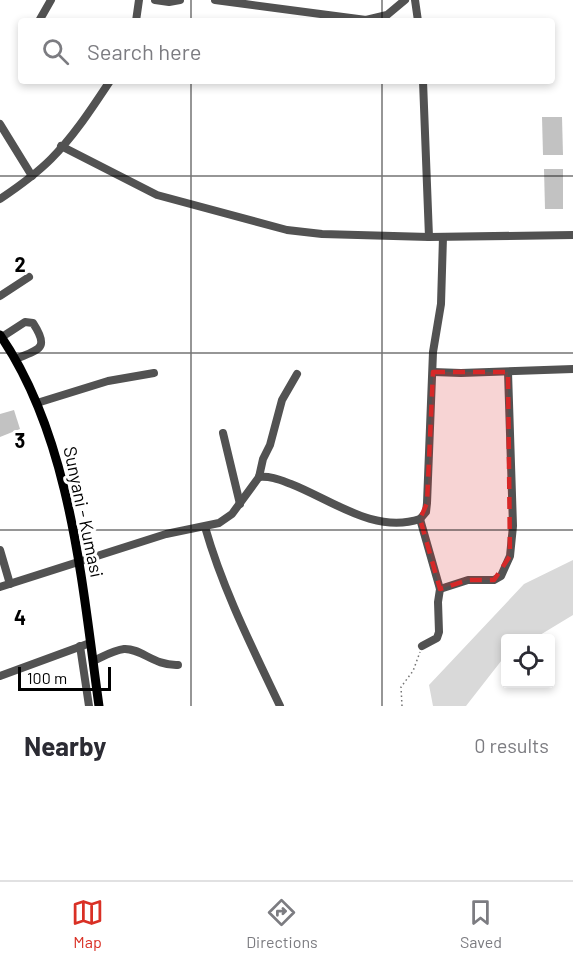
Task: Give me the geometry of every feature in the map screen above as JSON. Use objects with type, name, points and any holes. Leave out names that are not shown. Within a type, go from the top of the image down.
[{"type":"main road","name":"Sunyani - Kumasi","points":[[2,340],[16,359],[38,403],[49,433],[71,521],[99,706]]},
{"type":"street","points":[[41,18],[51,0]]},
{"type":"street","points":[[136,18],[139,0]]},
{"type":"street","points":[[155,0],[169,2],[180,0]]},
{"type":"street","points":[[215,0],[351,18]]},
{"type":"street","points":[[374,18],[387,15],[405,0]]},
{"type":"street","points":[[415,0],[418,18]]},
{"type":"street","points":[[0,199],[32,176],[62,146],[108,84]]},
{"type":"street","points":[[423,84],[429,237]]},
{"type":"street","points":[[0,124],[32,176]]},
{"type":"street","points":[[62,146],[157,195],[287,230],[322,234],[429,237],[573,235]]},
{"type":"street","points":[[259,477],[268,476],[366,517],[394,523],[420,519],[426,512],[434,343],[441,304],[443,237]]},
{"type":"street","points":[[0,296],[29,277]]},
{"type":"street","points":[[2,340],[25,322],[33,323],[42,337],[41,345],[38,350],[16,359]]},
{"type":"street","points":[[433,372],[461,374],[573,371]]},
{"type":"street","points":[[440,590],[468,580],[494,579],[501,576],[510,556],[513,526],[508,372]]},
{"type":"street","points":[[38,403],[108,381],[154,373]]},
{"type":"street","points":[[0,587],[166,534],[205,528],[219,523],[232,514],[259,477],[282,400],[297,374]]},
{"type":"street","points":[[224,433],[240,504]]},
{"type":"street","points":[[420,519],[440,590],[439,632],[437,638],[422,646]]},
{"type":"street","points":[[205,528],[215,562],[234,610],[280,706]]},
{"type":"street","points":[[0,550],[9,584]]},
{"type":"street","points":[[0,676],[90,642]]},
{"type":"street","points":[[80,646],[89,706]]},
{"type":"street","points":[[93,661],[125,649],[136,651],[159,663],[178,665]]},
{"type":"path","points":[[402,706],[401,687],[413,671],[422,646]]},
{"type":"highlighted area","points":[[433,372],[508,372],[510,556],[494,580],[468,580],[440,589],[420,519],[427,503]]},
{"type":"shaded area","points":[[573,560],[573,615],[542,634],[501,634],[501,661],[466,706],[433,706],[429,685],[524,584]]},
{"type":"building","points":[[542,117],[562,117],[563,155],[543,155]]},
{"type":"building","points":[[544,169],[563,169],[563,209],[545,209]]},
{"type":"building","points":[[14,410],[20,429],[0,437],[0,414]]}]
